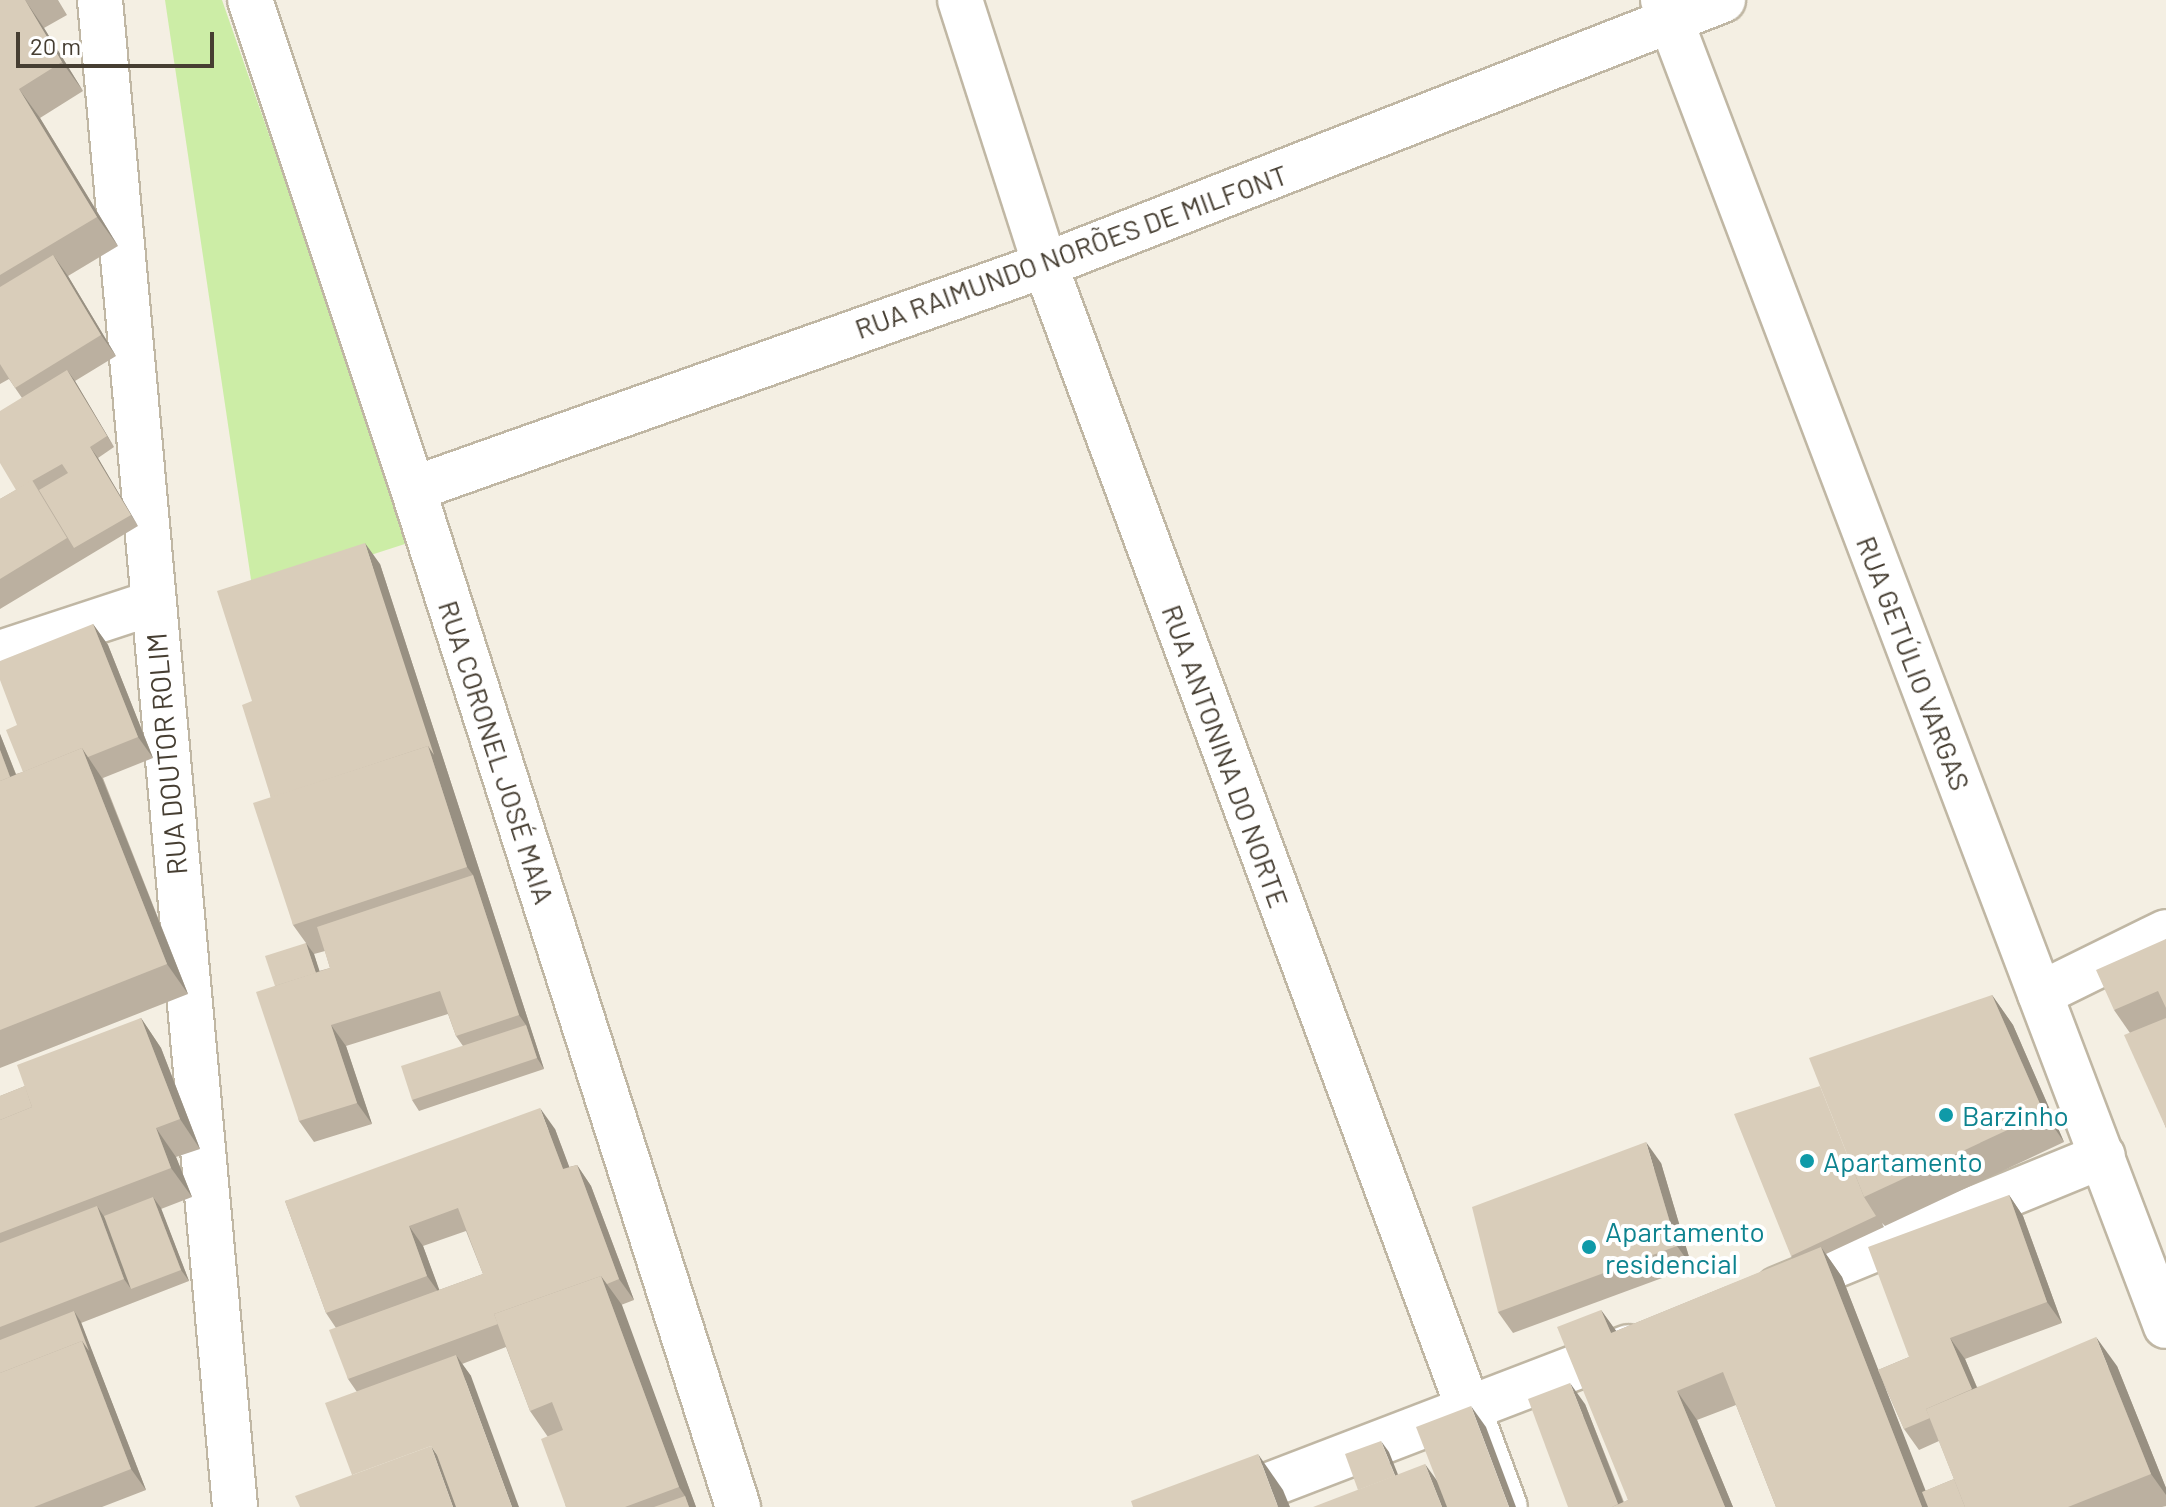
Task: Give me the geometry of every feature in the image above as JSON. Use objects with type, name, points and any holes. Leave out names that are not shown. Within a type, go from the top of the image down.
[{"type":"street","name":"RUA DOUTOR ROLIM","points":[[100,0],[235,1507]]},
{"type":"street","name":"RUA CORONEL JOSÉ MAIA","points":[[250,0],[413,489],[738,1507]]},
{"type":"street","name":"RUA ANTONINA DO NORTE","points":[[960,0],[1045,265],[1505,1507]]},
{"type":"street","name":"RUA RAIMUNDO NORÕES DE MILFONT","points":[[413,489],[1045,265],[1667,12],[1723,0]]},
{"type":"street","name":"RUA GETÚLIO VARGAS","points":[[1667,12],[2166,1326]]},
{"type":"street","points":[[0,653],[152,603]]},
{"type":"street","points":[[2040,994],[2166,932]]},
{"type":"street","points":[[1738,1304],[2103,1156]]},
{"type":"street","points":[[1212,1507],[1667,1332]]},
{"type":"green space","points":[[165,0],[222,0],[411,542],[253,593]]},
{"type":"building","points":[[0,0],[25,0],[62,62],[19,89],[97,217],[0,275]]},
{"type":"building","points":[[53,255],[101,335],[15,388],[0,364],[0,287]]},
{"type":"building","points":[[67,370],[107,436],[90,447],[131,515],[74,548],[39,490],[68,473],[62,464],[16,490],[0,463],[0,411]]},
{"type":"building","points":[[32,480],[67,538],[0,579],[0,499]]},
{"type":"building","points":[[365,543],[434,755],[428,746],[271,798],[242,705],[252,701],[217,591]]},
{"type":"building","points":[[93,624],[138,737],[88,757],[82,748],[23,772],[6,730],[17,725],[0,680],[0,661]]},
{"type":"building","points":[[428,746],[467,867],[293,925],[253,803]]},
{"type":"building","points":[[82,748],[167,964],[0,1030],[0,781]]},
{"type":"building","points":[[0,750],[10,777],[0,781]]},
{"type":"building","points":[[473,875],[519,1015],[456,1036],[440,991],[331,1025],[357,1103],[299,1121],[256,992],[330,968],[317,927]]},
{"type":"building","points":[[2166,939],[2166,1008],[2158,991],[2114,1010],[2096,970]]},
{"type":"building","points":[[306,943],[316,973],[275,986],[265,956]]},
{"type":"building","name":"Barzinho","points":[[1992,995],[2044,1113],[1864,1197],[1809,1058]]},
{"type":"building","points":[[141,1018],[180,1119],[156,1128],[171,1168],[0,1233],[0,1120],[32,1107],[17,1065]]},
{"type":"building","points":[[2166,1018],[2166,1128],[2124,1035]]},
{"type":"building","points":[[526,1025],[537,1058],[412,1100],[401,1066]]},
{"type":"building","points":[[25,1086],[32,1107],[0,1120],[0,1096]]},
{"type":"building","name":"Apartamento","points":[[1820,1086],[1864,1197],[1876,1216],[1791,1256],[1734,1114]]},
{"type":"building","points":[[540,1108],[563,1169],[577,1165],[619,1279],[607,1284],[601,1276],[494,1314],[498,1324],[348,1379],[329,1330],[483,1274],[458,1208],[409,1226],[427,1276],[326,1313],[285,1201]]},
{"type":"building","name":"Apartamento residencial","points":[[1646,1142],[1677,1246],[1498,1312],[1472,1207]]},
{"type":"building","points":[[2009,1195],[2047,1302],[1950,1338],[1972,1389],[1926,1409],[1930,1418],[1904,1429],[1878,1370],[1909,1357],[1868,1247]]},
{"type":"building","points":[[153,1197],[181,1270],[131,1289],[104,1216]]},
{"type":"building","points":[[97,1206],[124,1279],[0,1327],[0,1243]]},
{"type":"building","points":[[1821,1247],[1922,1507],[1776,1507],[1723,1372],[1677,1391],[1725,1507],[1612,1507],[1628,1500],[1557,1327],[1601,1310],[1611,1333]]},
{"type":"building","points":[[601,1276],[679,1487],[625,1507],[566,1507],[541,1439],[563,1430],[552,1402],[530,1411],[494,1314]]},
{"type":"building","points":[[74,1311],[89,1351],[82,1341],[0,1373],[0,1340]]},
{"type":"building","points":[[2096,1337],[2151,1474],[2068,1507],[1965,1507],[1926,1409]]},
{"type":"building","points":[[82,1341],[131,1469],[34,1507],[0,1507],[0,1373]]},
{"type":"building","points":[[456,1355],[512,1507],[456,1507],[431,1446],[352,1475],[325,1403]]},
{"type":"building","points":[[1570,1383],[1618,1504],[1612,1507],[1568,1507],[1528,1399]]},
{"type":"building","points":[[1471,1406],[1509,1507],[1447,1507],[1416,1427]]},
{"type":"building","points":[[1381,1441],[1395,1476],[1358,1490],[1345,1454]]},
{"type":"building","points":[[431,1446],[453,1507],[300,1507],[295,1496]]},
{"type":"building","points":[[1258,1454],[1278,1507],[1133,1507],[1131,1501]]},
{"type":"building","points":[[1425,1464],[1442,1507],[1313,1507]]},
{"type":"building","points":[[1954,1479],[1965,1507],[1928,1507],[1922,1492]]},
{"type":"building","points":[[685,1496],[689,1507],[654,1507]]},
{"type":"place","name":"Barzinho","points":[[1946,1115]]},
{"type":"place","name":"Apartamento","points":[[1807,1161]]},
{"type":"place","name":"Apartamento residencial","points":[[1589,1247]]}]
